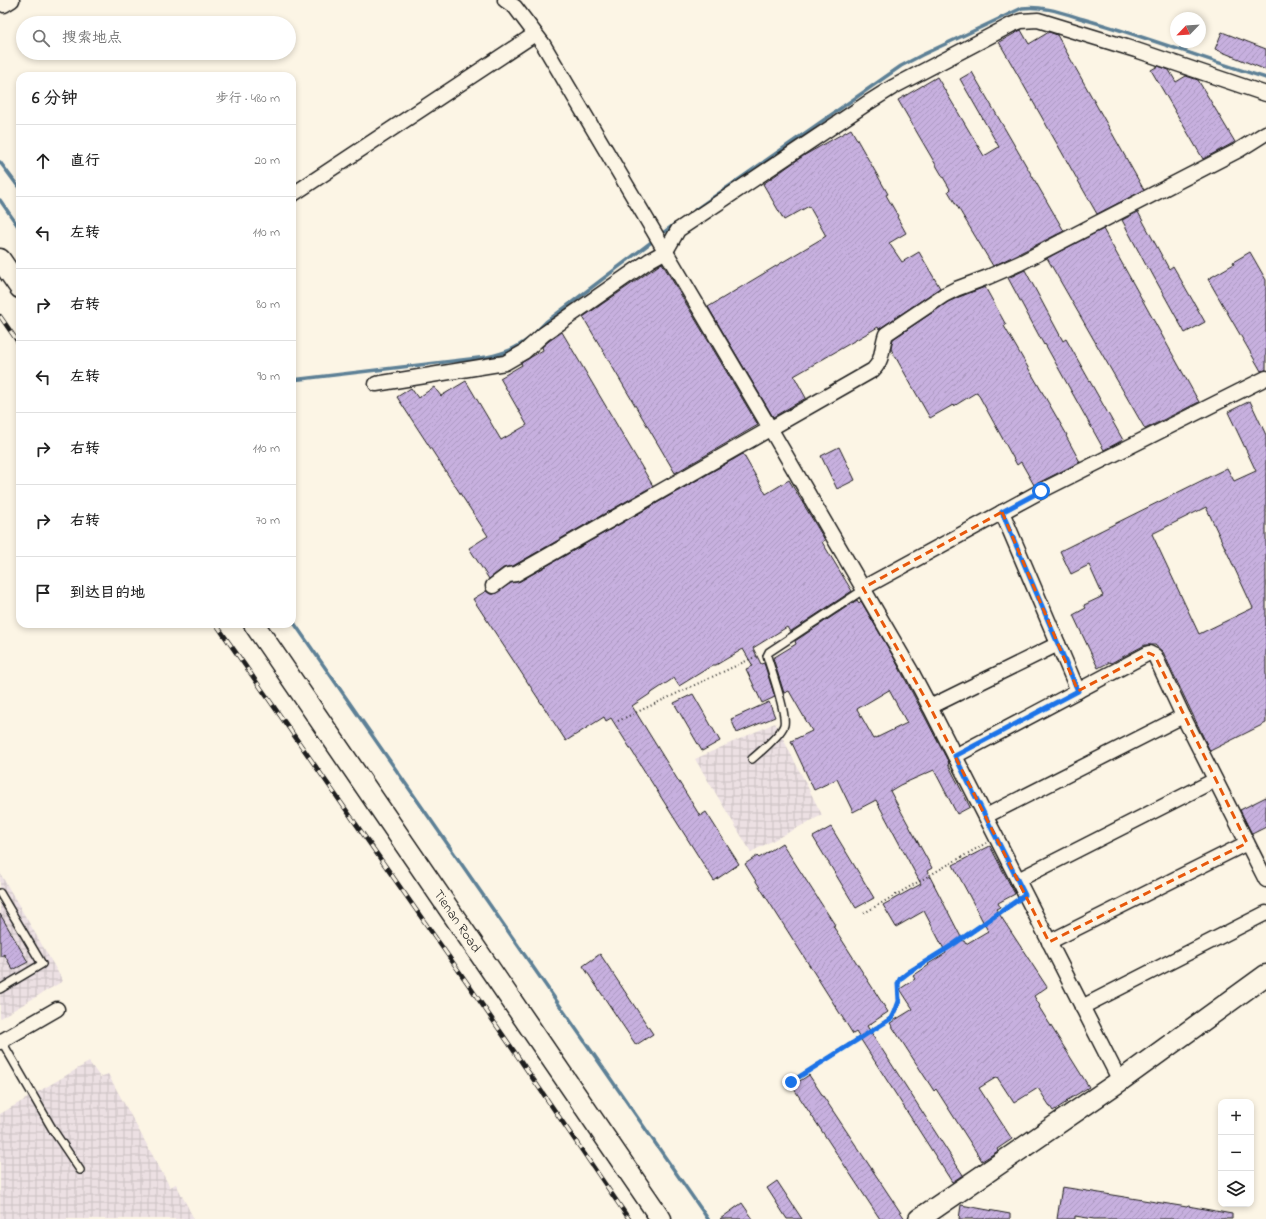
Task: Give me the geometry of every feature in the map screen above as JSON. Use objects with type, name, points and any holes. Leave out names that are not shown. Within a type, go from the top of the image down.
[{"type":"street","points":[[0,0],[4,5],[12,0]]},
{"type":"street","points":[[505,0],[516,7],[547,50],[770,428],[911,671],[1120,1081]]},
{"type":"street","points":[[376,384],[505,364],[524,352],[550,330],[650,260],[660,241],[893,87],[1011,24],[1021,21],[1038,20],[1136,50],[1266,94]]},
{"type":"street","points":[[296,192],[535,34]]},
{"type":"street","points":[[493,586],[508,575],[516,574],[873,370],[880,362],[886,334],[944,295],[1020,263],[1239,150],[1266,133]]},
{"type":"street","points":[[0,259],[16,282]]},
{"type":"street","points":[[863,589],[1055,484],[1266,378]]},
{"type":"street","points":[[1002,512],[1078,691]]},
{"type":"street","name":"Tienan Road","points":[[257,628],[661,1219]]},
{"type":"street","points":[[930,707],[1058,644]]},
{"type":"street","points":[[955,756],[1149,653],[1155,656],[1183,716],[1266,880]]},
{"type":"street","points":[[986,816],[1183,716]]},
{"type":"street","points":[[1018,880],[1215,780]]},
{"type":"street","points":[[1049,942],[1247,843]]},
{"type":"street","points":[[1082,1007],[1266,913]]},
{"type":"street","points":[[920,1219],[1120,1081],[1266,975]]},
{"type":"street","points":[[1,1040],[57,1009]]},
{"type":"lane","points":[[752,759],[775,738],[784,725],[783,708],[767,656],[769,652],[863,589]]},
{"type":"lane","points":[[0,893],[42,964],[0,989]]},
{"type":"lane","points":[[1,1040],[52,1130],[80,1170]]},
{"type":"path","points":[[618,721],[760,654],[769,652]]},
{"type":"path","points":[[864,913],[996,837]]},
{"type":"path","points":[[791,1082],[892,1018],[899,1001],[898,984],[900,979],[1025,895]]},
{"type":"highlighted area","points":[[1002,512],[1078,691],[1149,653],[1155,656],[1247,843],[1049,942],[930,707],[863,588]]},
{"type":"shaded area","points":[[775,723],[822,815],[751,852],[695,759]]},
{"type":"shaded area","points":[[0,873],[63,981],[0,1018]]},
{"type":"shaded area","points":[[89,1062],[100,1077],[108,1074],[170,1187],[176,1184],[194,1219],[0,1219],[0,1114]]},
{"type":"building","points":[[1021,30],[1029,44],[1049,32],[1057,35],[1144,190],[1097,214],[999,42]]},
{"type":"building","points":[[1222,32],[1266,49],[1266,70],[1215,49]]},
{"type":"building","points":[[1158,66],[1169,70],[1176,82],[1186,76],[1198,80],[1235,142],[1203,159],[1151,70]]},
{"type":"building","points":[[972,72],[1064,231],[993,266],[948,191],[950,189],[898,100],[937,77],[984,156],[999,147],[960,79]]},
{"type":"building","points":[[851,129],[888,194],[886,195],[906,233],[889,243],[902,262],[919,252],[940,288],[879,329],[878,327],[794,376],[806,398],[773,417],[708,307],[826,236],[809,206],[784,220],[763,184],[803,156]]},
{"type":"building","points":[[1138,212],[1169,269],[1173,266],[1205,322],[1185,333],[1122,220]]},
{"type":"building","points":[[1103,229],[1199,402],[1145,429],[1047,258]]},
{"type":"building","points":[[1250,252],[1266,280],[1266,370],[1261,371],[1208,279],[1234,264],[1233,262]]},
{"type":"building","points":[[662,263],[758,425],[675,473],[583,317]]},
{"type":"building","points":[[1025,270],[1063,341],[1066,339],[1123,440],[1104,450],[1045,344],[1044,345],[1008,278]]},
{"type":"building","points":[[985,287],[1006,325],[1004,326],[1067,435],[1066,436],[1080,462],[1034,485],[1021,462],[1017,465],[977,392],[930,418],[891,349],[893,339],[948,302]]},
{"type":"building","points":[[562,332],[653,486],[513,566],[503,568],[489,579],[469,548],[488,536],[397,397],[411,388],[418,398],[434,387],[441,396],[466,381],[501,440],[527,425],[500,378],[543,350],[542,347]]},
{"type":"building","points":[[1250,401],[1266,435],[1266,723],[1210,751],[1163,652],[1155,645],[1145,645],[1111,663],[1110,662],[1098,668],[1073,615],[1086,608],[1084,605],[1103,596],[1089,565],[1071,574],[1060,551],[1227,468],[1234,481],[1256,471],[1228,412]],"holes":[[[1206,507],[1253,608],[1199,634],[1152,534]]]},
{"type":"building","points":[[839,447],[855,480],[837,489],[821,456]]},
{"type":"building","points":[[743,454],[766,494],[789,480],[825,540],[822,542],[852,591],[790,632],[787,627],[753,648],[761,664],[764,663],[775,697],[762,703],[746,669],[753,666],[743,649],[679,686],[674,678],[632,706],[700,816],[706,812],[739,864],[714,881],[611,718],[606,721],[604,717],[566,741],[473,599],[486,591],[490,594],[494,594],[511,583],[520,581]]},
{"type":"building","points":[[857,600],[859,603],[861,601],[894,658],[949,763],[948,764],[970,807],[957,814],[934,770],[890,791],[932,868],[927,871],[963,941],[966,944],[988,931],[953,865],[990,846],[1015,894],[998,903],[1000,907],[996,909],[1047,987],[1034,996],[1040,1006],[1039,1007],[1089,1087],[1053,1111],[1038,1088],[1014,1103],[997,1077],[979,1088],[1012,1139],[997,1149],[998,1151],[982,1161],[936,1089],[934,1091],[890,1023],[913,1009],[900,989],[915,979],[913,976],[929,965],[928,964],[946,953],[924,911],[896,927],[883,905],[921,884],[876,800],[853,812],[837,779],[814,790],[791,741],[812,731],[789,691],[784,693],[773,658],[796,644],[795,641]],"holes":[[[889,690],[907,723],[874,739],[857,709]]]},
{"type":"building","points":[[693,694],[720,741],[702,751],[674,703]]},
{"type":"building","points":[[769,702],[775,717],[737,733],[731,719]]},
{"type":"building","points":[[1266,797],[1266,827],[1252,834],[1240,810]]},
{"type":"building","points":[[831,827],[874,898],[856,908],[813,837]]},
{"type":"building","points":[[782,843],[835,925],[833,926],[888,1012],[867,1026],[963,1175],[952,1182],[856,1032],[853,1034],[745,864],[757,856],[759,858]]},
{"type":"building","points":[[0,914],[28,962],[13,970],[4,954],[0,957]]},
{"type":"building","points":[[600,954],[653,1034],[636,1045],[583,966]]},
{"type":"building","points":[[809,1075],[905,1219],[880,1219],[792,1086]]},
{"type":"building","points":[[777,1181],[802,1219],[787,1219],[767,1188]]},
{"type":"building","points":[[1062,1187],[1232,1214],[1232,1219],[1094,1219],[1075,1216],[1075,1219],[1057,1219]]},
{"type":"building","points":[[742,1203],[753,1219],[720,1219]]},
{"type":"building","points":[[961,1205],[1010,1214],[1010,1219],[959,1219]]},
{"type":"waterway","points":[[695,210],[901,66],[1022,8],[1031,7],[1065,13],[1266,78]]},
{"type":"waterway","points":[[0,162],[16,184]]},
{"type":"waterway","points":[[0,200],[16,223]]},
{"type":"waterway","points":[[659,236],[675,224]]},
{"type":"waterway","points":[[535,333],[546,322],[654,240]]},
{"type":"waterway","points":[[296,380],[487,357],[510,350],[530,338]]},
{"type":"waterway","points":[[296,626],[708,1219]]},
{"type":"railway","points":[[0,316],[16,339]]},
{"type":"railway","points":[[219,628],[468,984],[629,1219]]},
{"type":"route","points":[[791,1082],[892,1018],[899,1001],[898,984],[900,979],[1025,895],[955,756],[971,746],[1078,691],[1002,512],[1041,491]]}]
